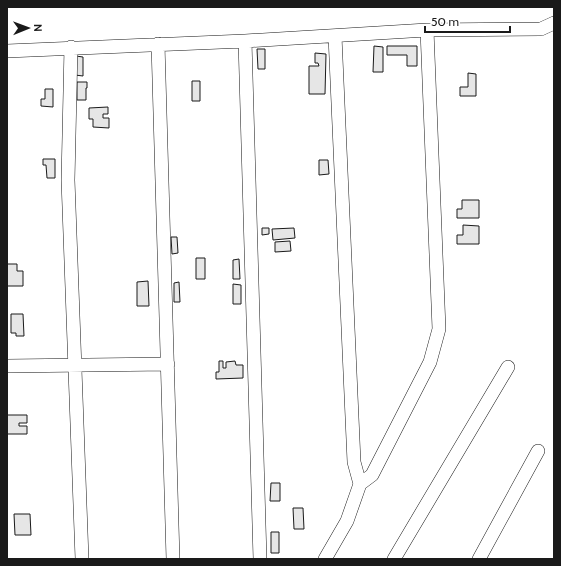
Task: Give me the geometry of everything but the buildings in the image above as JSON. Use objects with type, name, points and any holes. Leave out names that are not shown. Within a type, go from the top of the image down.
[{"type":"street","points":[[7,51],[71,47],[246,41],[427,30],[541,29],[554,23]]},
{"type":"street","points":[[360,484],[372,476],[430,362],[439,329],[427,30]]},
{"type":"street","points":[[325,559],[347,521],[360,484],[354,462],[336,36]]},
{"type":"street","points":[[246,41],[260,559]]},
{"type":"street","points":[[158,44],[168,364],[172,559]]},
{"type":"street","points":[[71,47],[68,180],[82,559]]},
{"type":"street","points":[[7,366],[168,364]]},
{"type":"street","points":[[394,559],[508,367]]},
{"type":"street","points":[[479,559],[538,451]]}]
